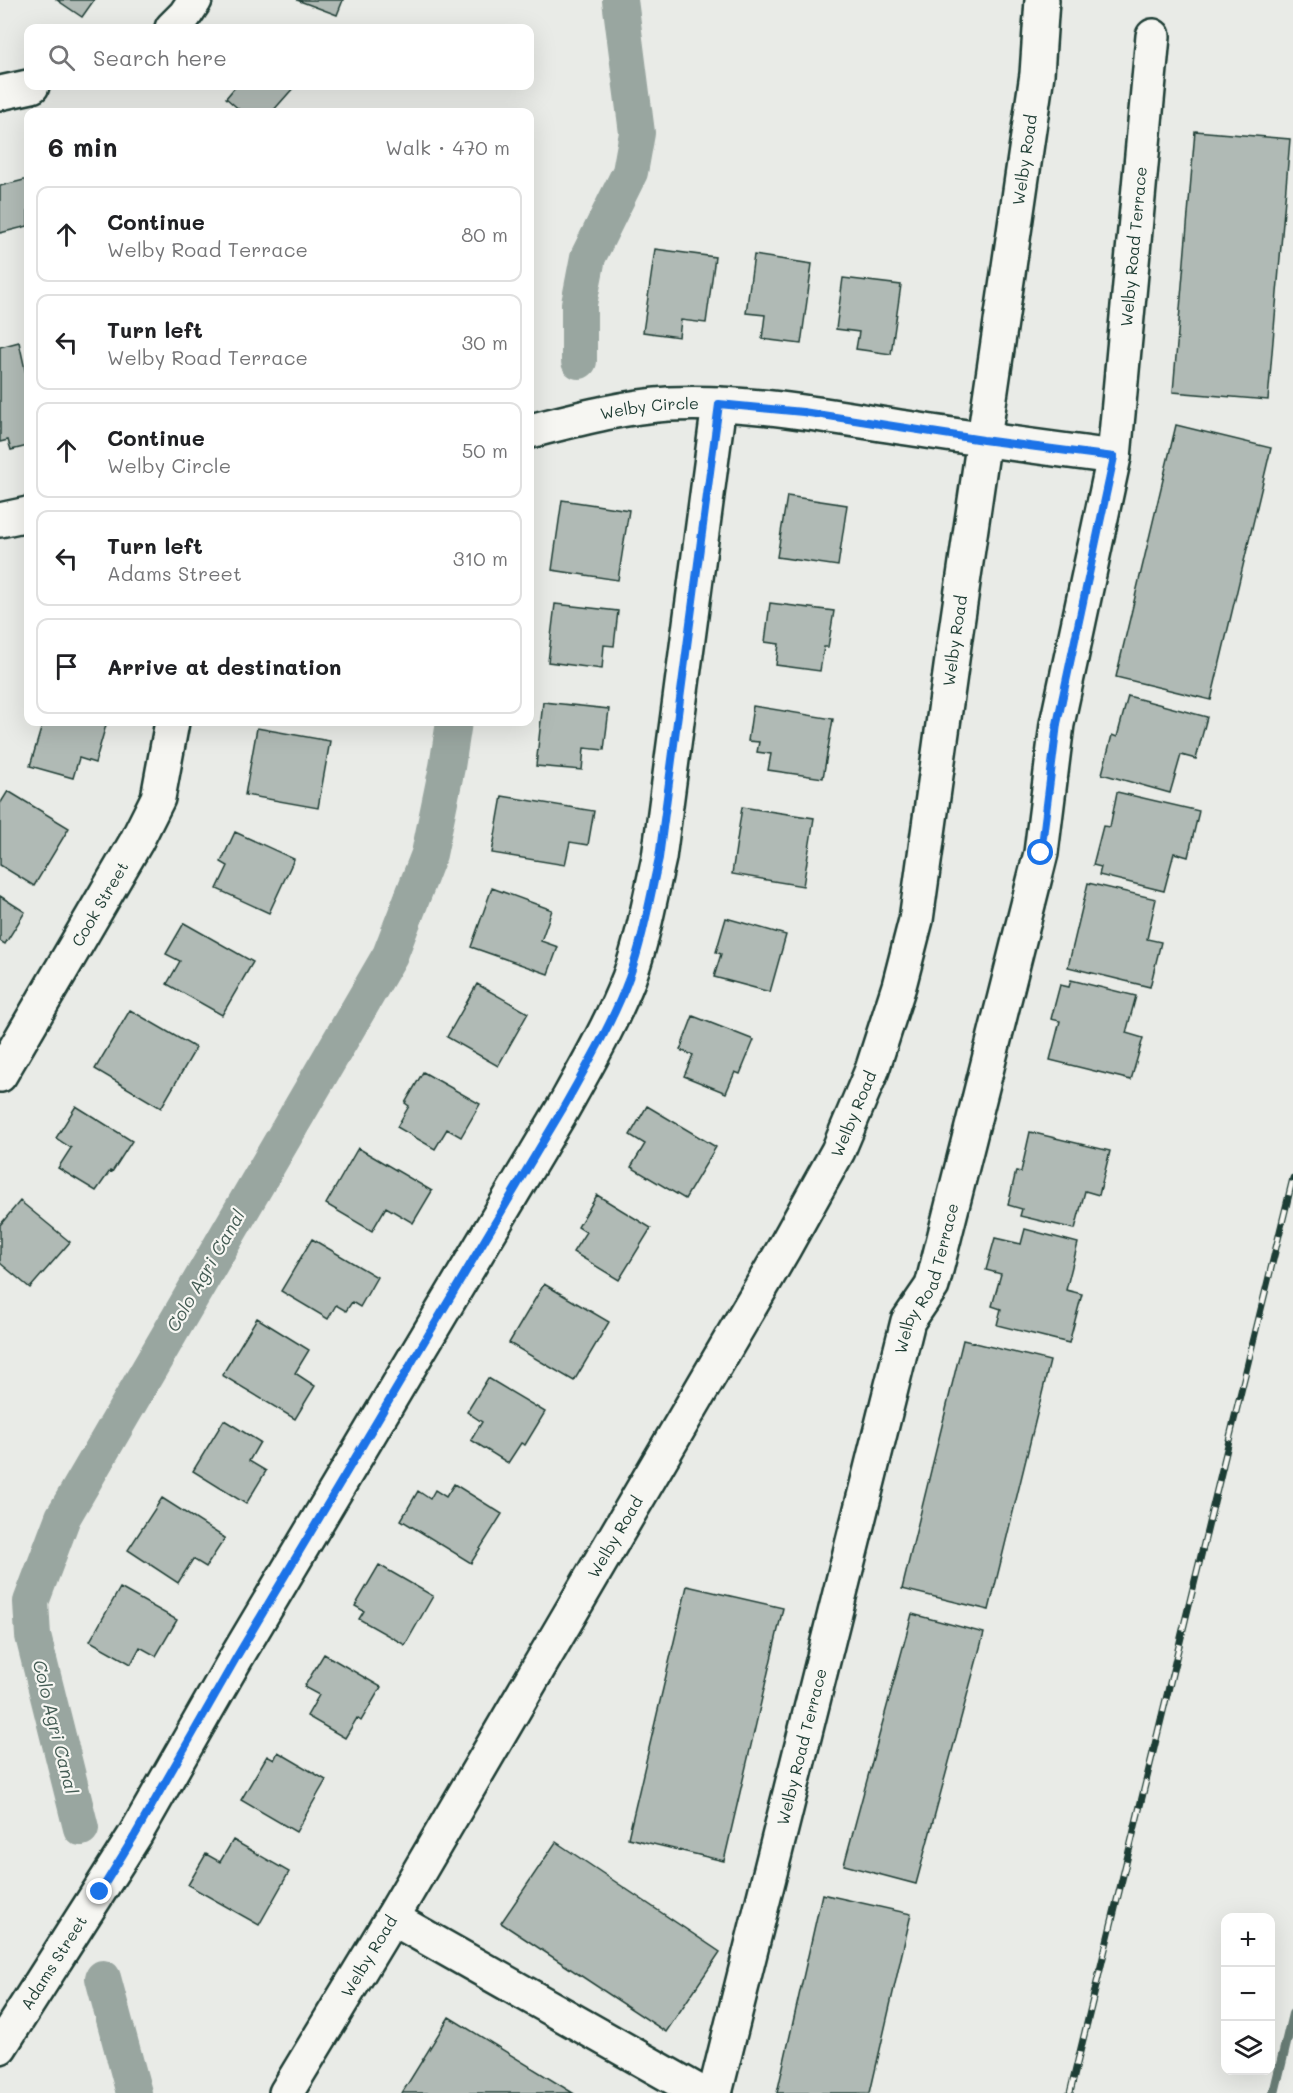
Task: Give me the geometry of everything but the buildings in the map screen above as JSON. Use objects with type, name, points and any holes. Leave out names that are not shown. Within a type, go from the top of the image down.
[{"type":"street","points":[[176,24],[195,0]]},
{"type":"street","name":"Welby Road","points":[[286,2093],[392,1918],[783,1250],[838,1151],[872,1070],[899,986],[916,920],[1037,74],[1042,0]]},
{"type":"street","name":"Welby Road Terrace","points":[[715,2093],[908,1321],[932,1286],[1041,853],[1057,724],[1114,457],[1153,36]]},
{"type":"street","points":[[0,93],[24,88]]},
{"type":"street","name":"Welby Circle","points":[[534,430],[610,412],[667,404],[719,404],[803,412],[983,440]]},
{"type":"street","name":"Adams Street","points":[[0,2048],[135,1835],[242,1647],[562,1110],[601,1039],[629,978],[645,923],[659,858],[719,404]]},
{"type":"street","points":[[983,440],[1114,457]]},
{"type":"street","points":[[0,520],[24,515]]},
{"type":"street","name":"Cook Street","points":[[0,1075],[136,842],[158,798],[171,726]]},
{"type":"street","points":[[392,1918],[701,2093]]},
{"type":"waterway","name":"Colo Agri Canal","points":[[579,361],[579,304],[588,257],[630,172],[637,133],[620,0]]},
{"type":"waterway","name":"Colo Agri Canal","points":[[81,1828],[33,1636],[31,1602],[63,1517],[390,955],[429,854],[453,726]]},
{"type":"waterway","name":"Colo Agri Canal","points":[[103,1978],[134,2093]]},
{"type":"waterway","points":[[1274,2093],[1293,2014]]},
{"type":"railway","points":[[1070,2093],[1293,1178]]},
{"type":"route","points":[[100,1892],[236,1658],[562,1110],[601,1039],[629,978],[645,923],[659,858],[719,404],[803,412],[983,440],[1114,457],[1057,724],[1041,853]]}]
